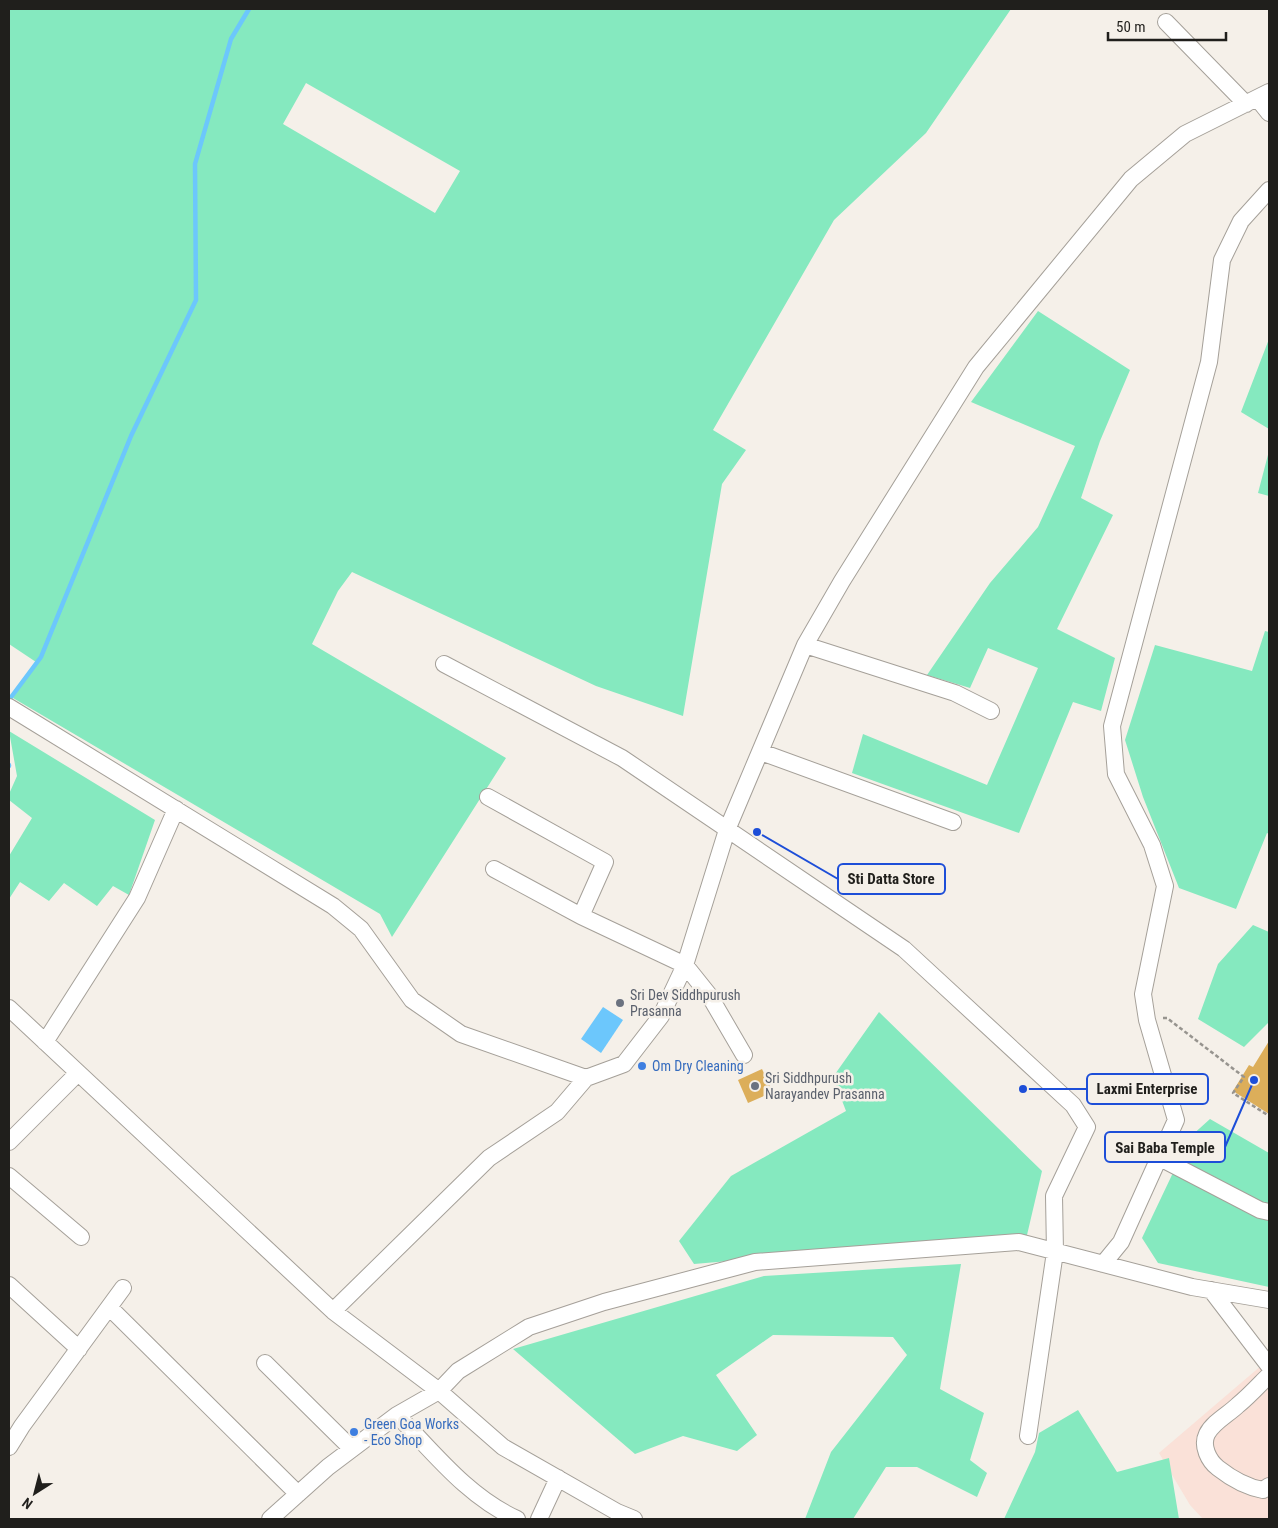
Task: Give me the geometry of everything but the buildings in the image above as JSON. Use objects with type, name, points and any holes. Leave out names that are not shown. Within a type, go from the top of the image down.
[{"type":"street","points":[[1166,22],[1257,98],[1269,113]]},
{"type":"street","points":[[333,1311],[489,1158],[557,1112],[586,1078],[624,1064],[661,1016],[685,965],[727,830],[805,645],[842,581],[976,367],[1131,179],[1185,134],[1257,98]]},
{"type":"street","points":[[1103,1264],[1121,1242],[1176,1120],[1147,1020],[1143,994],[1165,886],[1152,845],[1116,774],[1112,726],[1208,362],[1222,260],[1241,221],[1269,190]]},
{"type":"street","points":[[805,645],[955,693],[991,711]]},
{"type":"street","points":[[444,664],[622,758],[904,949],[1073,1105],[1087,1127],[1054,1196],[1055,1252],[1028,1436]]},
{"type":"street","points":[[9,707],[333,906],[360,929],[412,1000],[461,1034],[586,1078]]},
{"type":"street","points":[[760,752],[953,822]]},
{"type":"street","points":[[488,797],[606,862],[581,916]]},
{"type":"street","points":[[45,1042],[137,898],[176,809]]},
{"type":"street","points":[[494,869],[581,916],[685,965],[709,995],[744,1055]]},
{"type":"street","points":[[9,1008],[333,1311],[438,1391],[503,1447],[617,1512],[634,1519]]},
{"type":"street","points":[[9,1142],[78,1072]]},
{"type":"street","points":[[1160,1158],[1260,1210],[1269,1212]]},
{"type":"street","points":[[9,1176],[82,1237]]},
{"type":"street","points":[[270,1519],[328,1467],[397,1415],[438,1391],[458,1371],[529,1327],[604,1302],[755,1262],[1019,1242],[1211,1290],[1269,1300]]},
{"type":"street","points":[[9,1285],[80,1349]]},
{"type":"street","points":[[9,1447],[123,1288]]},
{"type":"street","points":[[1211,1290],[1269,1366]]},
{"type":"street","points":[[109,1307],[298,1494]]},
{"type":"street","points":[[265,1363],[352,1449]]},
{"type":"street","points":[[1269,1376],[1218,1422],[1207,1434],[1205,1443],[1206,1452],[1215,1466],[1229,1477],[1251,1488],[1263,1490],[1269,1486]]},
{"type":"street","points":[[397,1415],[467,1488],[500,1512],[517,1519]]},
{"type":"street","points":[[539,1519],[558,1478]]},
{"type":"path","points":[[1147,1020],[1168,1018],[1244,1077],[1233,1093],[1269,1116]]},
{"type":"shaded area","points":[[1269,1359],[1269,1519],[1203,1519],[1190,1505],[1159,1453]]},
{"type":"green space","points":[[9,9],[1011,9],[926,133],[834,220],[713,430],[746,450],[722,484],[683,716],[596,686],[352,572],[338,591],[312,644],[506,758],[392,937],[380,914],[13,698],[36,662],[9,644]],"holes":[[[306,83],[460,171],[435,213],[283,124]]]},
{"type":"green space","points":[[1038,311],[1130,370],[1100,441],[1081,498],[1113,515],[1057,629],[1115,658],[1101,711],[1073,702],[1019,833],[852,773],[863,734],[987,785],[1038,668],[988,648],[970,688],[927,675],[990,583],[1038,527],[1075,446],[971,402]]},
{"type":"green space","points":[[1269,339],[1269,429],[1241,412]]},
{"type":"green space","points":[[1269,451],[1269,496],[1258,493]]},
{"type":"green space","points":[[1265,631],[1269,632],[1269,834],[1267,833],[1236,909],[1179,888],[1143,797],[1125,740],[1155,645],[1252,671]]},
{"type":"green space","points":[[9,731],[155,820],[129,895],[113,886],[97,906],[64,883],[49,901],[20,882],[9,899],[9,856],[32,818],[9,800],[9,794],[17,776]]},
{"type":"green space","points":[[1253,925],[1269,932],[1269,1022],[1244,1047],[1198,1019],[1218,964]]},
{"type":"green space","points":[[879,1012],[1042,1171],[1027,1235],[694,1264],[679,1241],[731,1176],[846,1111],[833,1077]]},
{"type":"green space","points":[[1210,1119],[1269,1153],[1269,1287],[1158,1263],[1142,1238],[1190,1137]]},
{"type":"green space","points":[[961,1264],[940,1389],[984,1413],[970,1460],[987,1473],[977,1497],[917,1467],[886,1467],[853,1519],[805,1519],[831,1452],[907,1355],[893,1337],[773,1335],[716,1375],[757,1435],[737,1451],[683,1436],[635,1454],[513,1349],[764,1276]]},
{"type":"green space","points":[[1078,1410],[1117,1472],[1169,1458],[1179,1519],[1004,1519],[1035,1452],[1039,1433]]},
{"type":"water","points":[[603,1007],[623,1020],[601,1053],[581,1039]]},
{"type":"waterway","points":[[9,700],[41,657],[131,436],[196,300],[195,164],[231,39],[249,9]]},
{"type":"place","name":"Sti Datta Store","points":[[757,832]]},
{"type":"place","name":"Sri Dev Siddhpurush Prasanna","points":[[620,1003]]},
{"type":"place","name":"Om Dry Cleaning","points":[[642,1066]]},
{"type":"place","name":"Sai Baba Temple","points":[[1254,1080]]},
{"type":"place","name":"Sri Siddhpurush Narayandev Prasanna","points":[[755,1086]]},
{"type":"place","name":"Laxmi Enterprise","points":[[1023,1089]]},
{"type":"place","name":"Green Goa Works - Eco Shop","points":[[354,1432]]}]
